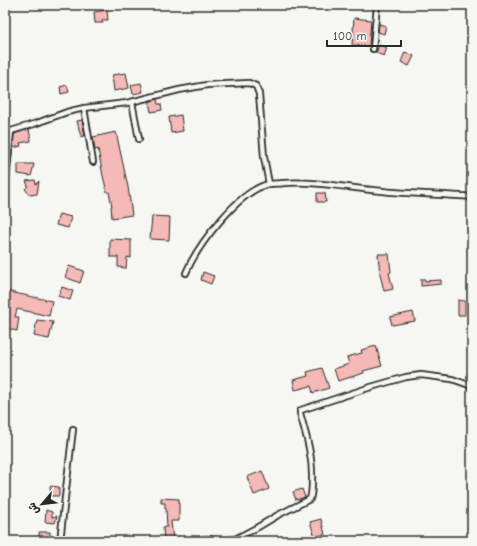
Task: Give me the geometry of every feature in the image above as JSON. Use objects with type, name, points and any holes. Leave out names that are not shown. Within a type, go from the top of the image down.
[{"type":"street","points":[[373,49],[376,5]]},
{"type":"street","points":[[5,131],[11,131],[67,112],[84,108],[132,102],[179,90],[208,85],[249,83],[256,86],[258,94],[264,157],[269,184]]},
{"type":"street","points":[[132,102],[138,138]]},
{"type":"street","points":[[84,108],[93,162]]},
{"type":"street","points":[[5,190],[11,131]]},
{"type":"street","points":[[186,273],[203,244],[214,229],[236,205],[252,192],[269,184],[300,182],[379,191],[472,197]]},
{"type":"street","points":[[198,541],[200,539],[220,541],[235,539],[310,499],[312,494],[311,457],[300,411],[406,377],[421,375],[452,379],[472,386]]},
{"type":"street","points":[[60,541],[74,429]]},
{"type":"building","points":[[107,10],[108,20],[102,20],[103,23],[95,23],[94,12]]},
{"type":"building","points":[[354,18],[371,20],[369,46],[352,45]]},
{"type":"building","points":[[379,24],[386,26],[384,34],[378,32]]},
{"type":"building","points":[[379,45],[387,48],[384,56],[376,53]]},
{"type":"building","points":[[405,52],[414,56],[409,66],[401,62]]},
{"type":"building","points":[[126,73],[129,88],[114,91],[112,75]]},
{"type":"building","points":[[141,83],[143,92],[133,94],[131,85]]},
{"type":"building","points":[[67,85],[69,92],[61,94],[60,87]]},
{"type":"building","points":[[157,99],[158,104],[161,104],[162,110],[151,112],[149,102]]},
{"type":"building","points":[[181,115],[183,131],[171,133],[169,117]]},
{"type":"building","points":[[82,120],[85,135],[81,137],[77,121]]},
{"type":"building","points":[[29,129],[31,141],[20,143],[21,146],[13,148],[14,134]]},
{"type":"building","points":[[116,132],[128,187],[132,215],[112,218],[112,206],[109,192],[107,192],[98,149],[95,150],[93,137]]},
{"type":"building","points":[[18,164],[34,164],[31,176],[18,174]]},
{"type":"building","points":[[35,180],[36,184],[39,181],[37,194],[30,195],[25,189],[28,186],[26,181]]},
{"type":"building","points":[[317,193],[325,193],[326,202],[317,202]]},
{"type":"building","points":[[59,214],[71,217],[68,228],[56,225]]},
{"type":"building","points":[[152,216],[170,217],[169,240],[150,239]]},
{"type":"building","points":[[110,239],[131,240],[131,258],[127,257],[126,268],[118,267],[118,257],[110,257]]},
{"type":"building","points":[[378,254],[389,254],[391,272],[389,273],[393,289],[384,291],[380,274]]},
{"type":"building","points":[[69,266],[84,271],[80,283],[65,277]]},
{"type":"building","points":[[203,272],[214,276],[211,284],[201,280]]},
{"type":"building","points":[[421,279],[425,279],[425,281],[441,280],[441,284],[421,286]]},
{"type":"building","points":[[62,287],[73,291],[70,300],[58,296]]},
{"type":"building","points":[[5,291],[52,301],[49,316],[17,309],[15,317],[19,317],[17,331],[5,328]]},
{"type":"building","points":[[458,300],[465,301],[465,315],[458,315]]},
{"type":"building","points":[[413,312],[415,321],[392,325],[390,317]]},
{"type":"building","points":[[37,320],[53,322],[49,339],[34,336]]},
{"type":"building","points":[[376,346],[382,366],[363,371],[364,373],[338,381],[334,369],[349,364],[347,357],[362,353],[361,350]]},
{"type":"building","points":[[322,368],[329,388],[313,393],[311,386],[295,390],[293,380],[308,376],[307,372]]},
{"type":"building","points":[[262,471],[269,489],[254,495],[247,477]]},
{"type":"building","points":[[50,486],[59,487],[59,496],[51,496]]},
{"type":"building","points":[[302,489],[305,497],[296,500],[293,492]]},
{"type":"building","points":[[161,498],[179,499],[179,521],[171,521],[173,541],[164,541],[163,527],[167,527],[166,508],[165,503],[161,503]]},
{"type":"building","points":[[46,510],[52,512],[52,517],[57,516],[55,523],[45,522]]},
{"type":"building","points":[[321,519],[325,534],[315,537],[310,522]]},
{"type":"building","points":[[39,532],[50,532],[50,536],[48,537],[47,541],[39,541]]}]
